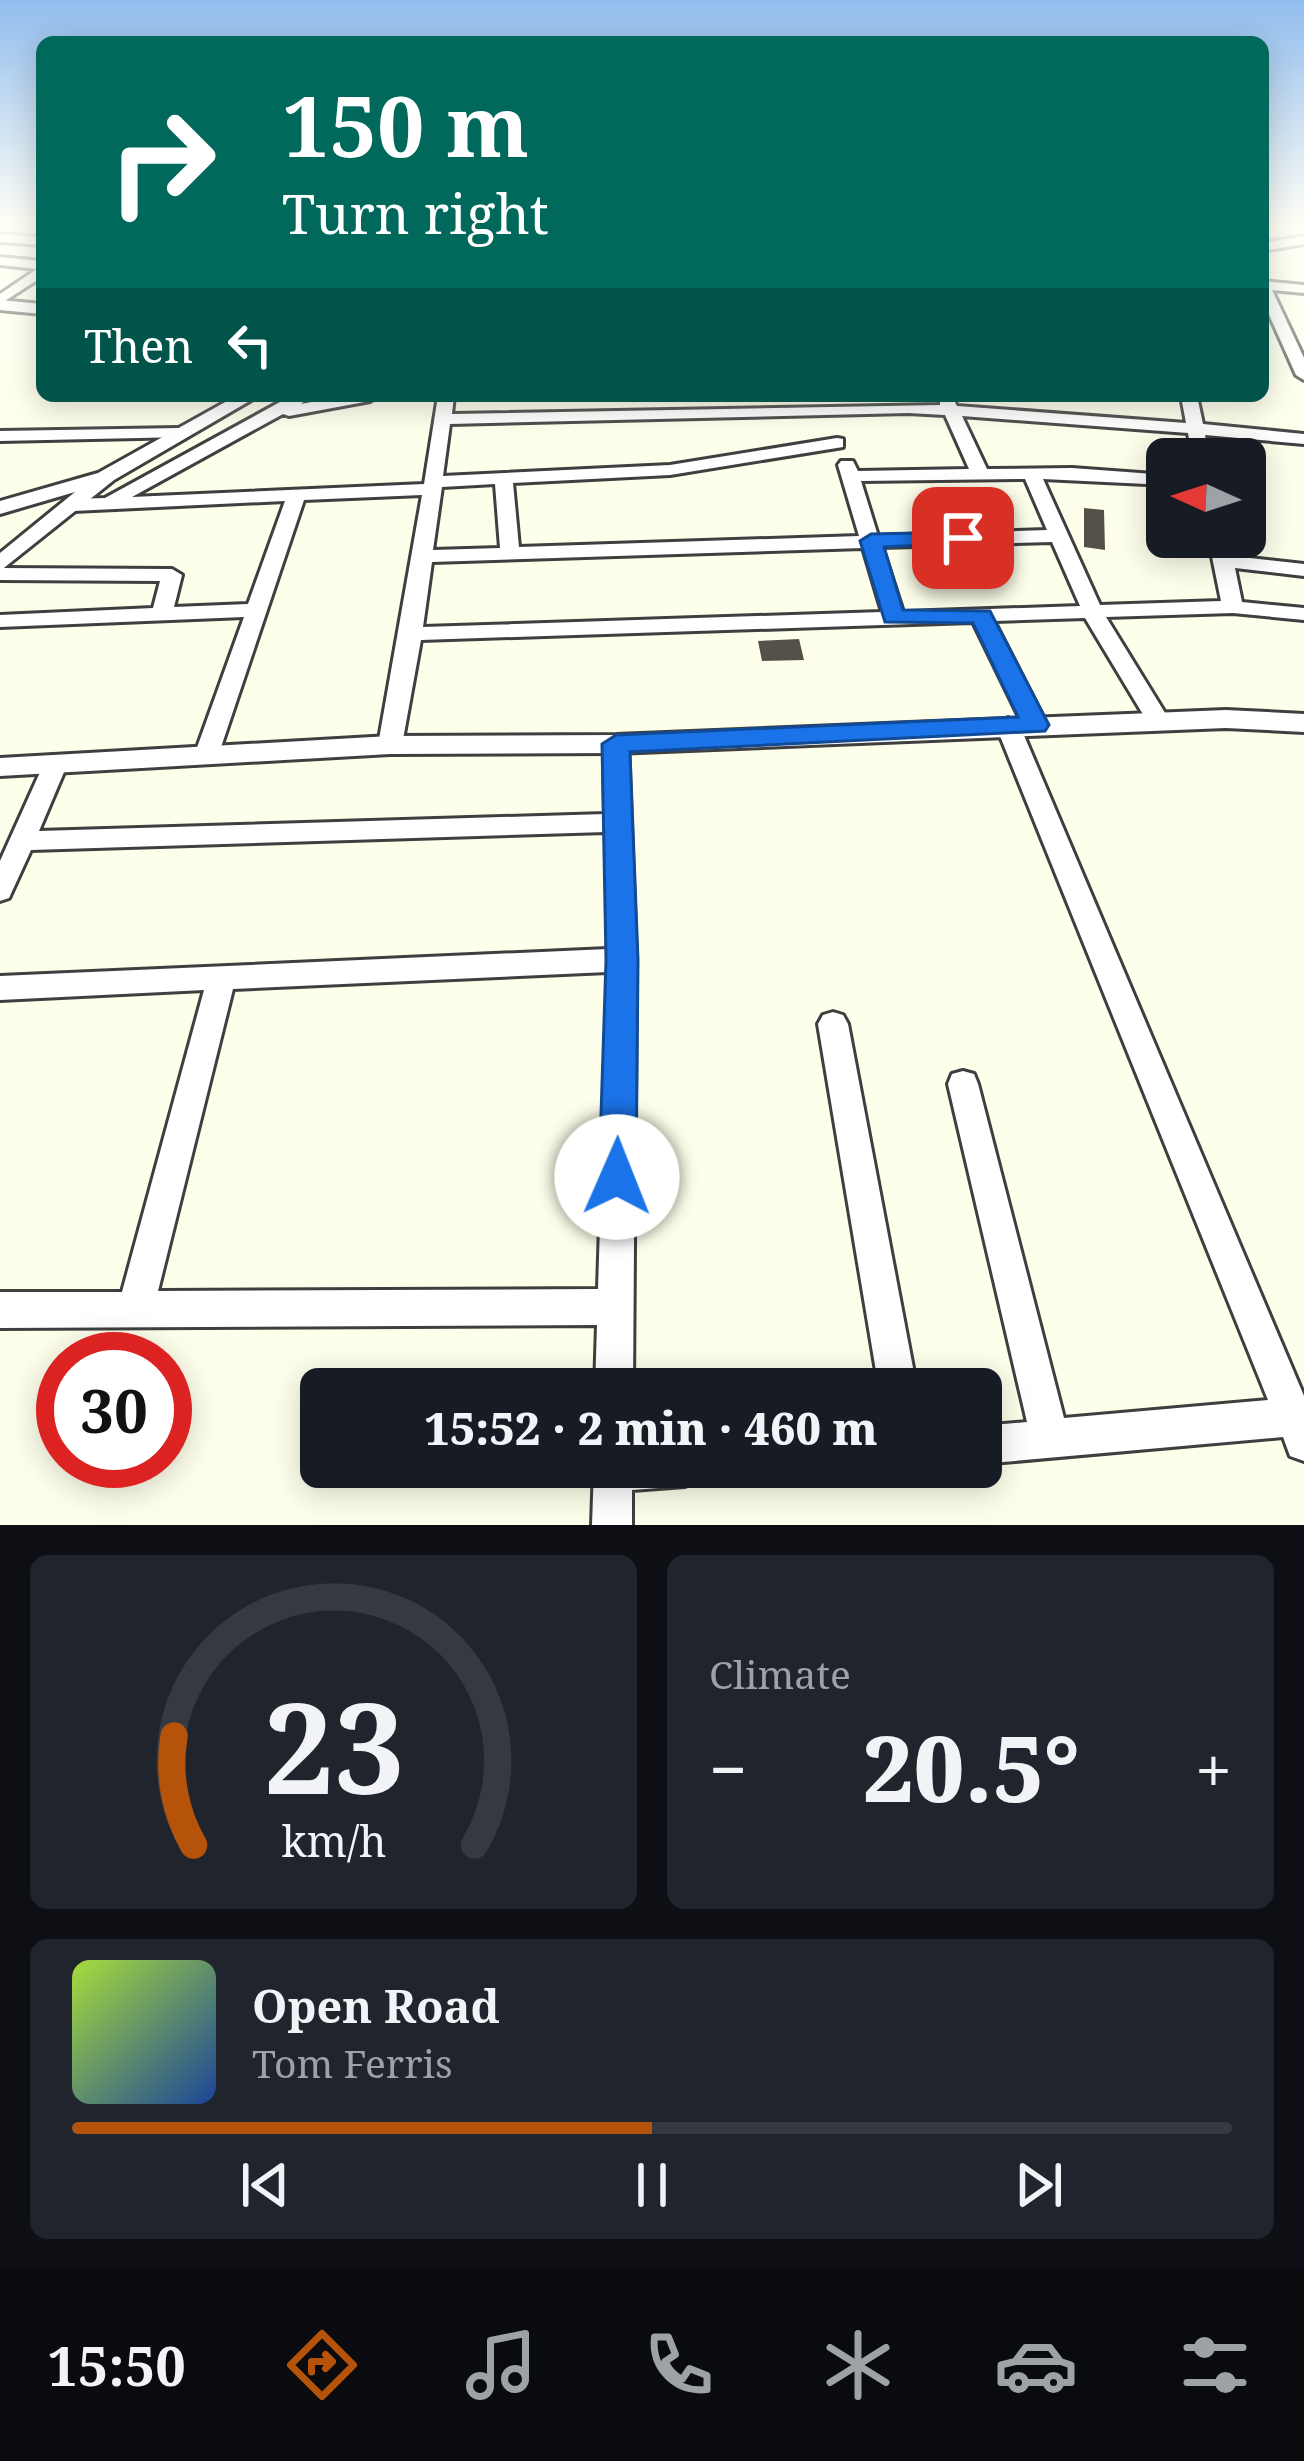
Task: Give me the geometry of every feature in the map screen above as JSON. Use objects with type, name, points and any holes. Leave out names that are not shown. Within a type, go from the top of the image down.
[{"type":"street","points":[[1269,300],[1304,375]]},
{"type":"street","points":[[0,303],[36,308]]},
{"type":"street","points":[[1269,330],[1304,333]]},
{"type":"street","points":[[0,564],[107,476],[238,402]]},
{"type":"street","points":[[111,502],[293,402]]},
{"type":"street","points":[[199,424],[326,402]]},
{"type":"street","points":[[390,745],[445,402]]},
{"type":"street","points":[[1084,402],[1086,418]]},
{"type":"street","points":[[1190,402],[1197,438]]},
{"type":"street","points":[[444,419],[715,404],[824,409],[948,403],[1017,405],[1086,418],[1304,439]]},
{"type":"street","points":[[948,403],[980,473]]},
{"type":"street","points":[[824,409],[852,476],[894,617]]},
{"type":"street","points":[[0,436],[179,433]]},
{"type":"street","points":[[73,505],[670,470],[837,443]]},
{"type":"street","points":[[1030,473],[1094,614],[1158,721]]},
{"type":"street","points":[[852,476],[1030,473],[1146,479]]},
{"type":"street","points":[[0,508],[107,476]]},
{"type":"street","points":[[504,478],[510,552]]},
{"type":"street","points":[[206,757],[297,494]]},
{"type":"street","points":[[420,556],[1055,536]]},
{"type":"street","points":[[1222,558],[1233,607]]},
{"type":"street","points":[[1223,561],[1304,570]]},
{"type":"street","points":[[0,574],[172,575],[161,615]]},
{"type":"street","points":[[411,634],[1233,607],[1304,614]]},
{"type":"street","points":[[0,621],[255,610]]},
{"type":"street","points":[[981,616],[1299,1430],[1002,1442]]},
{"type":"street","points":[[0,767],[390,745],[616,744],[1158,721],[1304,723]]},
{"type":"street","points":[[614,1368],[622,960],[614,823],[616,744]]},
{"type":"street","points":[[0,891],[55,765]]},
{"type":"street","points":[[23,841],[614,823]]},
{"type":"street","points":[[0,988],[622,960]]},
{"type":"street","points":[[135,1311],[221,979]]},
{"type":"street","points":[[833,1024],[894,1368]]},
{"type":"street","points":[[963,1084],[1050,1439]]},
{"type":"street","points":[[0,1310],[615,1307]]},
{"type":"street","points":[[612,1525],[613,1488]]},
{"type":"building","points":[[1084,508],[1104,510],[1105,550],[1084,547]]},
{"type":"building","points":[[799,639],[804,660],[762,661],[758,641]]},
{"type":"route","points":[[617,1177],[622,960],[614,823],[616,744],[1035,725],[981,616],[894,617],[871,541],[963,538]]}]
